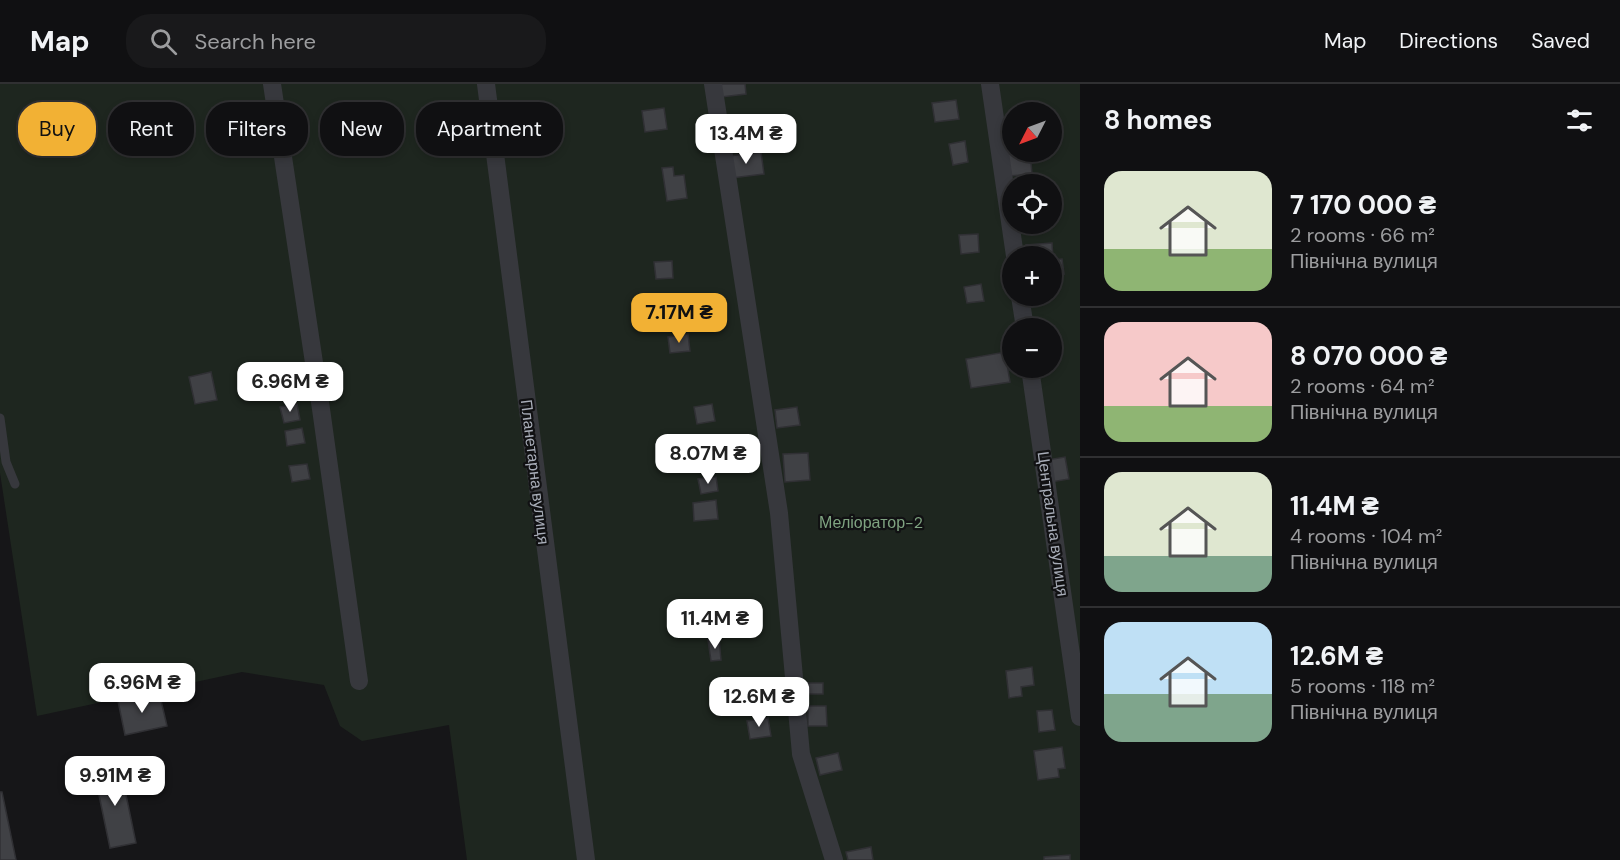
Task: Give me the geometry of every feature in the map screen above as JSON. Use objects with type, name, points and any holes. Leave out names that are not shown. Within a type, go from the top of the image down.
[{"type":"street","points":[[272,84],[359,681]]},
{"type":"street","name":"Планетарна вулиця","points":[[486,84],[586,860]]},
{"type":"street","points":[[713,84],[779,513],[801,754],[834,860]]},
{"type":"street","points":[[990,84],[1013,246]]},
{"type":"street","name":"Центральна вулиця","points":[[1031,378],[1080,717]]},
{"type":"lane","points":[[0,418],[6,462],[15,484]]},
{"type":"green space","name":"Меліоратор-2","points":[[0,84],[1080,84],[1080,860],[467,860],[449,725],[362,741],[340,726],[324,685],[242,672],[37,716],[0,473]]},
{"type":"building","points":[[720,84],[745,84],[746,94],[721,97]]},
{"type":"building","points":[[956,100],[959,119],[935,122],[932,103]]},
{"type":"building","points":[[664,108],[667,129],[645,132],[642,111]]},
{"type":"building","points":[[965,141],[968,162],[953,165],[949,144]]},
{"type":"building","points":[[761,152],[764,174],[732,178],[729,156]]},
{"type":"building","points":[[1008,162],[1031,162],[1032,174],[1009,174]]},
{"type":"building","points":[[673,167],[674,176],[684,175],[687,198],[667,201],[662,168]]},
{"type":"building","points":[[978,234],[979,252],[961,254],[959,235]]},
{"type":"building","points":[[1052,243],[1052,246],[1026,246]]},
{"type":"building","points":[[672,261],[673,278],[656,279],[654,262]]},
{"type":"building","points":[[981,284],[984,301],[967,303],[964,287]]},
{"type":"building","points":[[688,334],[690,351],[670,353],[668,337]]},
{"type":"building","points":[[1002,353],[1002,378],[1009,378],[1010,382],[971,388],[966,359]]},
{"type":"building","points":[[211,372],[217,400],[195,404],[189,377]]},
{"type":"building","points":[[297,404],[300,420],[284,423],[280,407]]},
{"type":"building","points":[[712,404],[715,421],[697,424],[694,407]]},
{"type":"building","points":[[797,407],[800,425],[777,428],[775,410]]},
{"type":"building","points":[[302,428],[305,443],[287,446],[285,431]]},
{"type":"building","points":[[808,453],[810,480],[785,482],[783,454]]},
{"type":"building","points":[[1065,457],[1069,479],[1051,482],[1047,460]]},
{"type":"building","points":[[307,464],[310,479],[292,482],[289,466]]},
{"type":"building","points":[[716,477],[718,491],[701,494],[698,479]]},
{"type":"building","points":[[716,500],[718,519],[694,521],[693,503]]},
{"type":"building","points":[[719,638],[721,660],[711,661],[708,640]]},
{"type":"building","points":[[1032,667],[1034,685],[1021,687],[1022,696],[1009,698],[1006,671]]},
{"type":"building","points":[[804,683],[823,683],[823,694],[804,694]]},
{"type":"building","points":[[159,692],[167,726],[125,735],[118,701]]},
{"type":"building","points":[[808,706],[826,706],[827,726],[808,726]]},
{"type":"building","points":[[1052,710],[1055,730],[1039,732],[1037,711]]},
{"type":"building","points":[[768,718],[771,736],[750,739],[747,721]]},
{"type":"building","points":[[1062,747],[1065,768],[1058,769],[1059,777],[1038,780],[1034,751]]},
{"type":"building","points":[[838,753],[842,770],[820,775],[816,758]]},
{"type":"building","points":[[120,766],[136,843],[110,848],[94,771]]},
{"type":"building","points":[[0,792],[2,792],[16,860],[0,860]]},
{"type":"building","points":[[871,847],[873,860],[848,860],[846,852]]},
{"type":"building","points":[[1070,855],[1070,860],[1044,860],[1044,857]]}]
